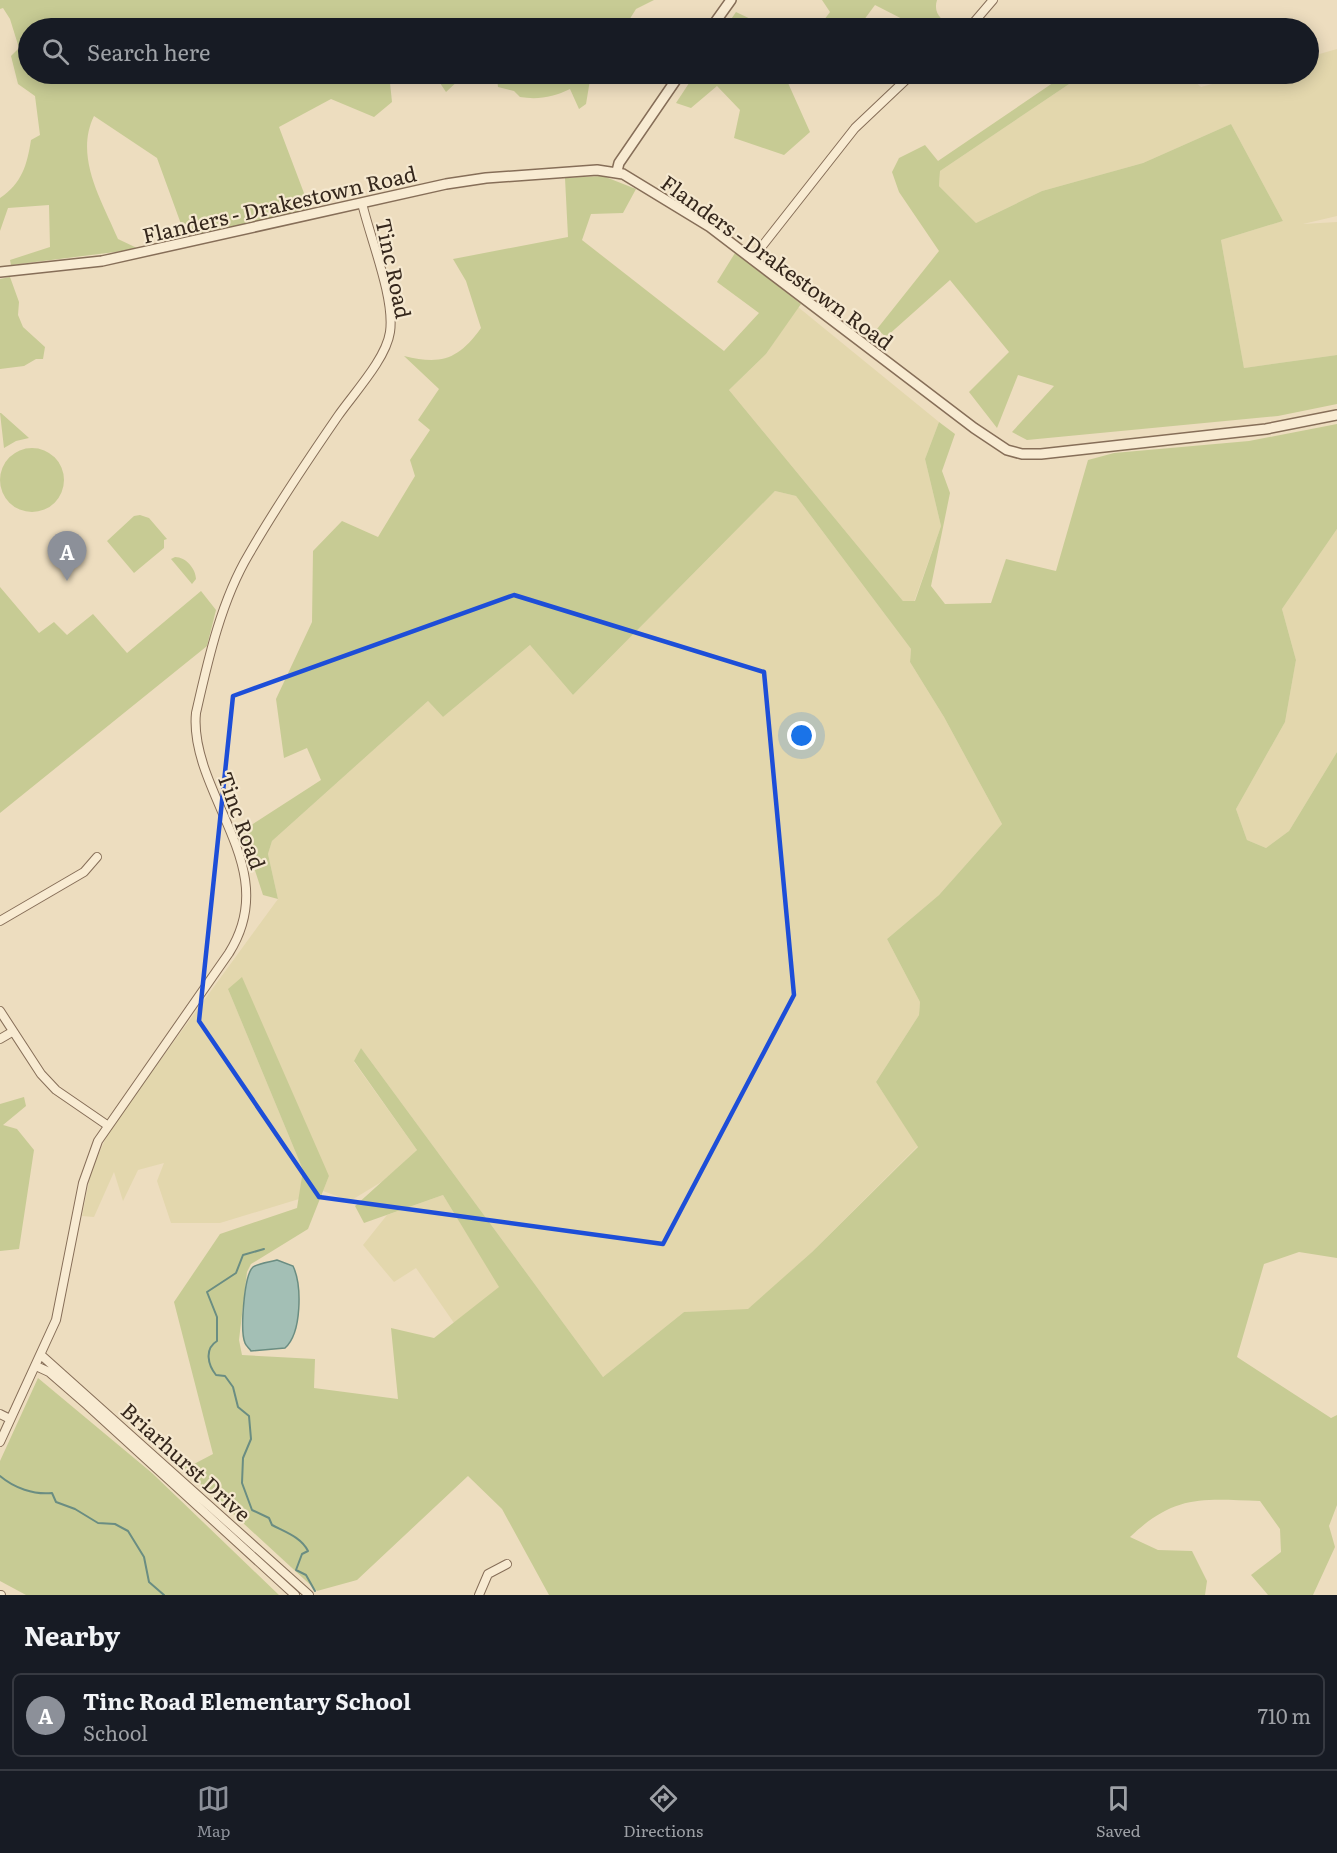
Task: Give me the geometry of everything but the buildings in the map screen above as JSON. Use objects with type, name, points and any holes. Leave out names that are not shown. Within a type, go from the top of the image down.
[{"type":"street","points":[[718,18],[731,0]]},
{"type":"street","points":[[978,18],[993,0]]},
{"type":"street","points":[[617,171],[619,163],[673,84]]},
{"type":"street","points":[[752,259],[855,128],[901,84]]},
{"type":"street","name":"Flanders - Drakestown Road","points":[[0,272],[102,261],[415,190],[486,178],[617,171],[676,205],[752,259],[974,428],[1012,452],[1041,454],[1245,432],[1337,415]]},
{"type":"street","name":"Tinc Road","points":[[0,1442],[36,1366],[58,1310],[85,1174],[107,1125],[229,953],[244,923],[248,896],[245,869],[200,753],[196,718],[223,615],[239,572],[320,444],[379,358],[389,339],[389,309],[362,203]]},
{"type":"street","points":[[0,921],[84,872],[97,857]]},
{"type":"street","points":[[0,1011],[40,1074],[56,1090],[107,1125]]},
{"type":"street","points":[[0,1039],[12,1032]]},
{"type":"street","name":"Briarhurst Drive","points":[[41,1354],[309,1595]]},
{"type":"street","name":"Briarhurst Drive","points":[[36,1366],[49,1372],[295,1595]]},
{"type":"street","points":[[0,1414],[10,1419]]},
{"type":"street","points":[[479,1595],[488,1574],[507,1564]]},
{"type":"highlighted area","points":[[514,595],[764,672],[794,995],[663,1244],[319,1197],[199,1021],[233,696]]},
{"type":"shaded area","points":[[1337,49],[1337,216],[1303,224],[1337,222],[1337,355],[1244,368],[1221,240],[1283,221],[1231,124],[1143,163],[1042,191],[976,223],[939,186],[940,171],[1069,84],[1198,84],[1201,87],[1212,84],[1319,84],[1319,54]]},
{"type":"shaded area","points":[[798,307],[939,422],[925,459],[941,526],[914,602],[903,601],[729,390],[766,354]]},
{"type":"shaded area","points":[[775,491],[796,496],[911,649],[910,662],[944,717],[1002,824],[939,895],[887,939],[920,1002],[919,1015],[876,1082],[918,1146],[812,1252],[748,1310],[684,1312],[603,1377],[361,1048],[354,1062],[417,1150],[383,1181],[350,1201],[323,1191],[329,1176],[228,989],[303,1170],[299,1199],[220,1223],[171,1223],[157,1181],[164,1163],[138,1170],[123,1201],[114,1172],[94,1217],[82,1216],[91,1171],[110,1129],[278,899],[268,854],[272,841],[428,701],[443,717],[530,645],[573,695]]},
{"type":"shaded area","points":[[1337,529],[1337,752],[1289,831],[1266,848],[1247,840],[1236,809],[1285,722],[1296,660],[1282,609]]},
{"type":"shaded area","points":[[443,1195],[500,1287],[454,1323],[416,1268],[394,1282],[363,1245],[387,1215]]},
{"type":"green space","points":[[0,0],[654,0],[636,9],[630,18],[18,18],[18,45],[10,19],[3,8],[0,9]]},
{"type":"green space","points":[[822,0],[937,0],[936,9],[941,18],[900,18],[875,5],[865,18],[826,18],[830,12]]},
{"type":"green space","points":[[736,12],[748,18],[732,18]]},
{"type":"green space","points":[[18,49],[18,84],[11,56]]},
{"type":"green space","points":[[18,84],[390,84],[392,102],[374,117],[331,99],[279,127],[310,209],[174,241],[181,224],[157,158],[94,116],[87,147],[92,179],[118,239],[139,249],[11,265],[10,260],[50,247],[49,205],[8,208],[0,231],[0,198],[18,180],[28,158],[31,140],[40,135],[35,96]]},
{"type":"green space","points":[[441,84],[455,84],[446,92]]},
{"type":"green space","points":[[498,84],[589,84],[586,104],[579,109],[570,89],[546,97],[527,98],[520,97],[514,91],[498,87]]},
{"type":"green space","points":[[688,84],[788,84],[810,132],[784,155],[734,138],[740,110],[717,86],[691,108],[676,103]]},
{"type":"green space","points":[[1051,84],[1069,84],[940,171],[939,186],[976,223],[1042,191],[1143,163],[1231,124],[1283,221],[1221,240],[1244,368],[1337,355],[1337,404],[1278,416],[1027,440],[1012,432],[1054,386],[1018,375],[997,428],[969,392],[1009,352],[950,280],[886,337],[877,329],[939,251],[899,192],[892,172],[899,158],[925,145],[938,161]]},
{"type":"green space","points":[[603,176],[636,189],[623,213],[591,214],[582,240],[724,351],[759,313],[717,282],[735,253],[801,304],[766,354],[729,390],[903,601],[915,601],[941,526],[925,459],[939,422],[955,434],[942,471],[950,493],[931,586],[945,604],[991,603],[1006,559],[1056,571],[1088,460],[1114,453],[1249,441],[1337,424],[1337,529],[1282,609],[1296,660],[1285,722],[1236,809],[1247,840],[1266,848],[1289,831],[1337,752],[1337,1258],[1299,1252],[1264,1264],[1237,1357],[1331,1418],[1337,1415],[1337,1505],[1329,1526],[1335,1547],[1313,1595],[1268,1595],[1251,1575],[1281,1552],[1280,1529],[1260,1501],[1205,1500],[1176,1506],[1161,1513],[1130,1537],[1158,1550],[1192,1551],[1207,1581],[1205,1595],[549,1595],[502,1509],[468,1476],[357,1580],[317,1591],[168,1454],[194,1464],[213,1454],[174,1302],[220,1234],[297,1208],[303,1170],[228,989],[242,977],[329,1176],[308,1229],[251,1264],[247,1272],[239,1340],[242,1355],[315,1359],[314,1388],[398,1399],[391,1328],[434,1338],[499,1287],[443,1195],[364,1223],[355,1206],[417,1150],[354,1061],[361,1048],[603,1377],[684,1312],[748,1309],[812,1252],[918,1147],[876,1082],[919,1015],[920,1002],[887,939],[939,895],[1002,824],[944,717],[910,662],[911,649],[796,496],[775,491],[573,695],[530,645],[443,717],[428,701],[272,841],[268,854],[278,899],[263,895],[242,831],[321,780],[307,748],[284,758],[276,699],[312,622],[313,551],[342,521],[378,537],[415,476],[410,460],[430,430],[418,420],[439,389],[404,356],[428,360],[448,357],[464,347],[481,328],[466,281],[453,259],[568,237],[565,178]]},
{"type":"green space","points":[[10,277],[19,302],[18,315],[23,327],[45,347],[43,359],[36,359],[24,366],[0,369],[0,279]]},
{"type":"green space","points":[[0,413],[29,438],[16,441],[4,448]]},
{"type":"green space","points":[[26,448],[38,448],[55,457],[62,468],[64,480],[62,492],[55,503],[38,512],[26,512],[14,507],[5,498],[0,486],[0,474],[5,462],[14,453]]},
{"type":"green space","points":[[134,516],[149,518],[167,539],[164,540],[164,548],[134,573],[107,541]]},
{"type":"green space","points":[[175,557],[183,559],[192,568],[196,579],[192,584],[171,559]]},
{"type":"green space","points":[[0,587],[39,633],[54,622],[67,635],[93,614],[127,653],[201,591],[216,610],[207,646],[0,813]]},
{"type":"green space","points":[[24,1097],[26,1106],[3,1125],[17,1129],[34,1150],[19,1249],[0,1251],[0,1104]]},
{"type":"green space","points":[[38,1378],[152,1473],[279,1595],[26,1595],[0,1581],[0,1461]]},
{"type":"water","points":[[277,1260],[293,1266],[296,1274],[299,1308],[295,1332],[285,1348],[251,1351],[245,1343],[243,1327],[247,1281],[253,1267]]},
{"type":"waterway","points":[[264,1249],[243,1255],[236,1273],[207,1292],[217,1317],[217,1341],[210,1348],[209,1362],[216,1375],[225,1376],[233,1387],[238,1407],[249,1416],[251,1439],[243,1458],[242,1483],[252,1510],[269,1518],[272,1525],[292,1535],[305,1546],[308,1551],[302,1554],[296,1570],[306,1575],[315,1591]]},
{"type":"waterway","points":[[0,1476],[24,1490],[52,1493],[56,1502],[75,1509],[98,1523],[115,1524],[128,1531],[144,1557],[149,1582],[164,1595]]},
{"type":"place","name":"Tinc Road Elementary School","points":[[67,581]]}]
